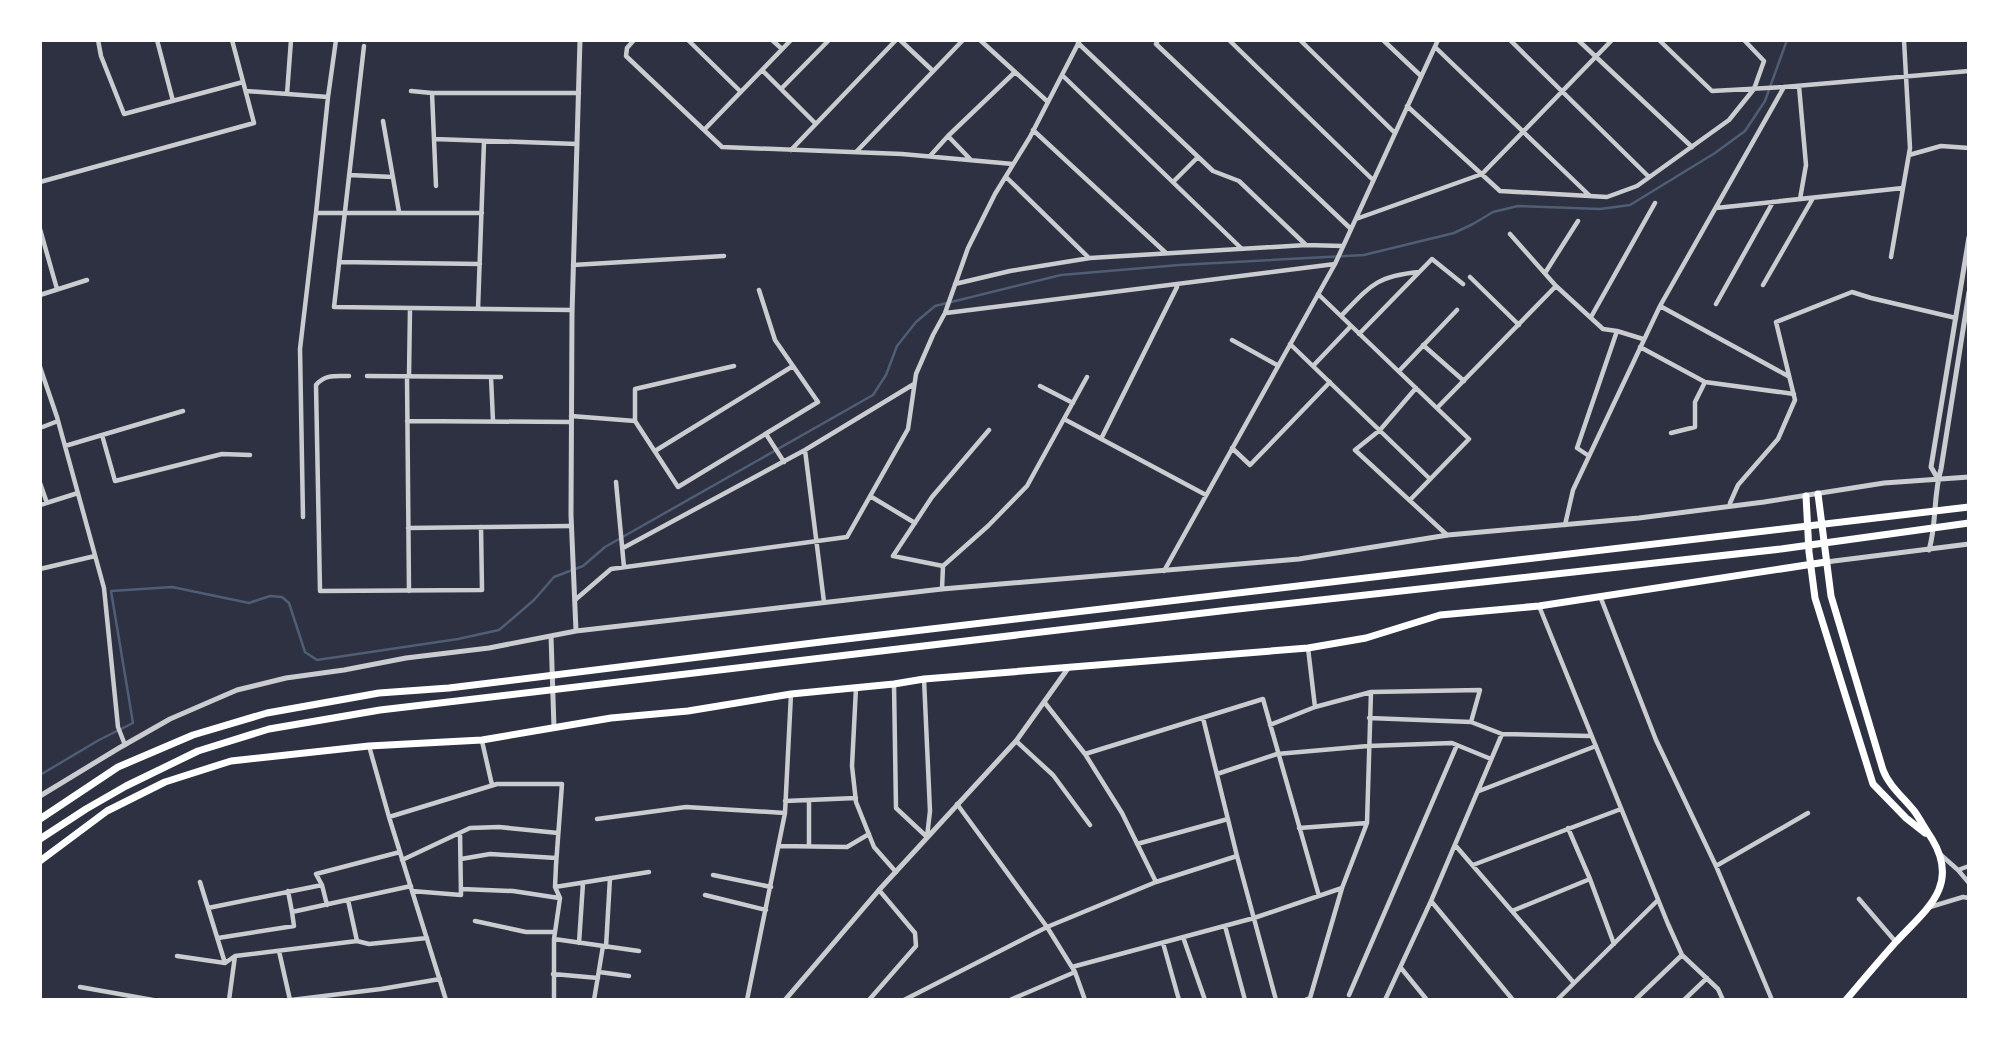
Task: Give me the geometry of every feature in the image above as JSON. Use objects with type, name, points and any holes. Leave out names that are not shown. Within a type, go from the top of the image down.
[{"type":"main road","points":[[1818,494],[1831,596],[1885,777],[1914,812],[1941,854],[1938,895],[1846,1000]]},
{"type":"main road","points":[[1806,496],[1815,598],[1873,784],[1906,818],[1931,838]]},
{"type":"main road","points":[[40,819],[118,767],[193,735],[267,713],[379,693],[449,688],[1969,507]]},
{"type":"main road","points":[[40,839],[126,786],[198,751],[269,729],[380,710],[1804,545],[1969,523]]},
{"type":"main road","points":[[40,861],[107,811],[165,782],[232,761],[369,746],[482,740],[611,718],[688,711],[792,694],[924,679],[1308,648],[1366,638],[1440,615],[1539,606],[1826,562]]},
{"type":"street","points":[[98,40],[101,57],[124,114],[243,82]]},
{"type":"street","points":[[157,40],[173,101]]},
{"type":"street","points":[[40,182],[254,123],[232,40]]},
{"type":"street","points":[[287,94],[291,40]]},
{"type":"street","points":[[303,517],[300,349],[336,40]]},
{"type":"street","points":[[576,631],[571,526],[571,419],[580,40]]},
{"type":"street","points":[[634,40],[627,48],[626,55],[722,147],[929,156],[1013,164]]},
{"type":"street","points":[[688,40],[741,92]]},
{"type":"street","points":[[772,40],[782,49]]},
{"type":"street","points":[[704,130],[790,40]]},
{"type":"street","points":[[781,89],[830,40]]},
{"type":"street","points":[[791,150],[898,40],[933,71]]},
{"type":"street","points":[[856,152],[963,40]]},
{"type":"street","points":[[980,40],[1048,102]]},
{"type":"street","points":[[1158,40],[1156,44],[1351,229]]},
{"type":"street","points":[[1229,40],[1373,180]]},
{"type":"street","points":[[1300,40],[1395,133]]},
{"type":"street","points":[[1383,40],[1421,76]]},
{"type":"street","points":[[1164,571],[1336,262],[1438,40]]},
{"type":"street","points":[[1510,40],[1650,177]]},
{"type":"street","points":[[1578,40],[1692,147]]},
{"type":"street","points":[[1355,219],[1482,174],[1612,40]]},
{"type":"street","points":[[1659,40],[1712,91],[1969,71]]},
{"type":"street","points":[[1408,106],[1500,191],[1607,197],[1637,186],[1729,120],[1754,89],[1765,61],[1744,40]]},
{"type":"street","points":[[1891,257],[1909,155],[1904,40]]},
{"type":"street","points":[[575,601],[611,569],[847,537],[908,429],[916,374],[946,310],[968,248],[1079,42],[1213,171],[1239,181],[1306,245]]},
{"type":"street","points":[[364,46],[334,307],[572,310]]},
{"type":"street","points":[[1435,47],[1590,196]]},
{"type":"street","points":[[762,70],[816,124]]},
{"type":"street","points":[[929,156],[1015,72]]},
{"type":"street","points":[[1062,75],[1242,249]]},
{"type":"street","points":[[1799,86],[1805,165],[1800,199]]},
{"type":"street","points":[[1565,526],[1573,490],[1643,339],[1781,87]]},
{"type":"street","points":[[246,91],[328,97]]},
{"type":"street","points":[[411,91],[579,93]]},
{"type":"street","points":[[432,93],[436,186]]},
{"type":"street","points":[[383,121],[399,212]]},
{"type":"street","points":[[1033,130],[1166,253]]},
{"type":"street","points":[[948,136],[972,160]]},
{"type":"street","points":[[433,139],[577,144]]},
{"type":"street","points":[[478,309],[484,142]]},
{"type":"street","points":[[1909,155],[1941,146],[1969,148]]},
{"type":"street","points":[[1173,182],[1198,157]]},
{"type":"street","points":[[349,175],[393,177]]},
{"type":"street","points":[[1006,177],[1090,258]]},
{"type":"street","points":[[1716,208],[1903,188]]},
{"type":"street","points":[[1763,285],[1813,198]]},
{"type":"street","points":[[1716,304],[1773,202]]},
{"type":"street","points":[[1591,317],[1655,203]]},
{"type":"street","points":[[316,213],[482,213]]},
{"type":"street","points":[[1545,273],[1578,221]]},
{"type":"street","points":[[40,229],[57,289]]},
{"type":"street","points":[[1510,234],[1556,286],[1603,329],[1643,339]]},
{"type":"street","points":[[1938,479],[1931,467],[1969,237]]},
{"type":"street","points":[[955,284],[1010,271],[1090,258],[1306,245],[1342,248]]},
{"type":"street","points":[[573,265],[724,256]]},
{"type":"street","points":[[1359,334],[1432,259],[1463,284]]},
{"type":"street","points":[[339,262],[480,264]]},
{"type":"street","points":[[946,310],[1336,262]]},
{"type":"street","points":[[1341,316],[1377,281],[1396,274],[1420,272]]},
{"type":"street","points":[[1470,277],[1520,325]]},
{"type":"street","points":[[40,295],[87,280]]},
{"type":"street","points":[[1437,408],[1556,286]]},
{"type":"street","points":[[1101,439],[1177,287]]},
{"type":"street","points":[[734,366],[635,389],[635,421],[678,487],[818,402],[775,340],[759,290]]},
{"type":"street","points":[[1730,503],[1738,485],[1778,439],[1795,400],[1776,322],[1852,292],[1956,318]]},
{"type":"street","points":[[1929,550],[1969,292]]},
{"type":"street","points":[[1318,294],[1469,439],[1410,500]]},
{"type":"street","points":[[1660,306],[1789,376]]},
{"type":"street","points":[[409,591],[407,421],[410,308]]},
{"type":"street","points":[[1399,371],[1457,310]]},
{"type":"street","points":[[1312,366],[1351,326]]},
{"type":"street","points":[[1589,456],[1577,448],[1617,331]]},
{"type":"street","points":[[1232,340],[1278,365]]},
{"type":"street","points":[[1289,344],[1430,479]]},
{"type":"street","points":[[1423,345],[1464,381]]},
{"type":"street","points":[[1640,347],[1704,382],[1794,394]]},
{"type":"street","points":[[655,452],[793,366]]},
{"type":"street","points":[[40,367],[58,421],[104,588],[118,726],[125,745]]},
{"type":"street","points":[[349,376],[328,376],[316,385],[320,591],[482,590],[481,527]]},
{"type":"street","points":[[367,376],[501,377]]},
{"type":"street","points":[[491,377],[494,421]]},
{"type":"street","points":[[942,589],[943,566],[1027,486],[1087,377]]},
{"type":"street","points":[[1232,447],[1250,465],[1330,382]]},
{"type":"street","points":[[1671,433],[1695,427],[1695,402],[1704,382]]},
{"type":"street","points":[[622,545],[782,459],[805,450],[914,384]]},
{"type":"street","points":[[1040,386],[1073,403]]},
{"type":"street","points":[[1416,388],[1380,430],[1355,450],[1448,535]]},
{"type":"street","points":[[65,446],[183,411]]},
{"type":"street","points":[[1064,419],[1206,495]]},
{"type":"street","points":[[40,428],[58,421]]},
{"type":"street","points":[[407,421],[635,421]]},
{"type":"street","points":[[943,566],[893,556],[932,496],[989,430]]},
{"type":"street","points":[[766,434],[782,459]]},
{"type":"street","points":[[102,435],[115,481],[222,454],[250,454]]},
{"type":"street","points":[[805,450],[824,602]]},
{"type":"street","points":[[40,796],[170,719],[237,690],[286,678],[489,648],[576,631],[942,589],[1299,559],[1448,535],[1565,526],[1806,496],[1884,482],[1969,477]]},
{"type":"street","points":[[40,482],[47,503]]},
{"type":"street","points":[[616,482],[624,567]]},
{"type":"street","points":[[40,505],[78,493]]},
{"type":"street","points":[[870,496],[915,523]]},
{"type":"street","points":[[408,528],[571,526]]},
{"type":"street","points":[[1826,562],[1969,544]]},
{"type":"street","points":[[40,569],[95,556]]},
{"type":"street","points":[[1600,596],[1656,740],[1716,866],[1772,1000]]},
{"type":"street","points":[[1539,606],[1682,955],[1718,989],[1723,1000]]},
{"type":"street","points":[[551,636],[554,728]]},
{"type":"street","points":[[1308,648],[1315,708]]},
{"type":"street","points":[[785,1000],[879,890],[1016,741],[1070,666]]},
{"type":"street","points":[[924,679],[930,811],[927,837]]},
{"type":"street","points":[[894,684],[896,808],[927,837]]},
{"type":"street","points":[[856,688],[852,766],[856,798],[874,847],[896,872]]},
{"type":"street","points":[[1270,725],[1315,708],[1371,692],[1480,690],[1471,722]]},
{"type":"street","points":[[1305,1000],[1310,998],[1342,888],[1367,823],[1371,692]]},
{"type":"street","points":[[747,1000],[785,813],[792,694]]},
{"type":"street","points":[[1085,754],[1263,699],[1320,896]]},
{"type":"street","points":[[1045,703],[1085,754],[1122,813],[1156,882]]},
{"type":"street","points":[[1203,718],[1276,1000]]},
{"type":"street","points":[[1369,718],[1471,722],[1502,734],[1591,736]]},
{"type":"street","points":[[1385,1000],[1431,901],[1502,734]]},
{"type":"street","points":[[482,740],[492,785]]},
{"type":"street","points":[[1016,741],[1053,775],[1090,825]]},
{"type":"street","points":[[1217,774],[1278,754],[1368,746],[1452,743],[1491,759]]},
{"type":"street","points":[[1349,995],[1457,745]]},
{"type":"street","points":[[369,746],[446,1000]]},
{"type":"street","points":[[1478,791],[1596,746]]},
{"type":"street","points":[[389,817],[492,785],[562,784],[556,858],[555,887],[560,898],[554,939],[554,1000]]},
{"type":"street","points":[[785,801],[856,798]]},
{"type":"street","points":[[809,800],[809,846]]},
{"type":"street","points":[[957,804],[1047,927],[1074,970],[1085,1000]]},
{"type":"street","points":[[597,819],[686,807],[785,813]]},
{"type":"street","points":[[1472,866],[1621,809]]},
{"type":"street","points":[[1716,866],[1808,813]]},
{"type":"street","points":[[1137,844],[1228,819]]},
{"type":"street","points":[[1299,828],[1367,823]]},
{"type":"street","points":[[402,860],[470,828],[499,827],[558,833]]},
{"type":"street","points":[[1568,828],[1614,944]]},
{"type":"street","points":[[292,912],[411,889],[461,895],[460,833]]},
{"type":"street","points":[[779,846],[847,847],[869,834]]},
{"type":"street","points":[[1455,845],[1574,983]]},
{"type":"street","points":[[327,905],[316,873],[400,852]]},
{"type":"street","points":[[461,859],[490,854],[556,858]]},
{"type":"street","points":[[1941,854],[1969,883]]},
{"type":"street","points":[[905,1000],[1047,927],[1156,882],[1237,856]]},
{"type":"street","points":[[1958,870],[1969,866]]},
{"type":"street","points":[[555,887],[649,872]]},
{"type":"street","points":[[713,875],[771,887]]},
{"type":"street","points":[[594,1000],[604,946],[610,878]]},
{"type":"street","points":[[1512,911],[1590,879]]},
{"type":"street","points":[[200,883],[225,963]]},
{"type":"street","points":[[579,943],[583,883]]},
{"type":"street","points":[[208,908],[322,885]]},
{"type":"street","points":[[1010,1000],[1074,970],[1254,918],[1342,888]]},
{"type":"street","points":[[461,889],[513,891],[560,898]]},
{"type":"street","points":[[869,1000],[916,946],[915,933],[879,890]]},
{"type":"street","points":[[218,938],[294,926],[288,891]]},
{"type":"street","points":[[705,895],[766,910]]},
{"type":"street","points":[[1930,907],[1963,897],[1969,898]]},
{"type":"street","points":[[1859,899],[1896,942]]},
{"type":"street","points":[[348,900],[357,941]]},
{"type":"street","points":[[1557,1000],[1658,900]]},
{"type":"street","points":[[1431,901],[1513,1000]]},
{"type":"street","points":[[475,921],[526,932],[555,932]]},
{"type":"street","points":[[1225,926],[1245,1000]]},
{"type":"street","points":[[1183,937],[1205,1000]]},
{"type":"street","points":[[177,956],[225,963],[235,956],[357,941],[369,944],[427,938]]},
{"type":"street","points":[[554,939],[639,951]]},
{"type":"street","points":[[1163,943],[1179,1000]]},
{"type":"street","points":[[279,951],[290,1000],[440,979]]},
{"type":"street","points":[[1635,1000],[1682,955]]},
{"type":"street","points":[[229,1000],[235,956]]},
{"type":"street","points":[[1401,968],[1427,1000]]},
{"type":"street","points":[[553,974],[629,976]]},
{"type":"street","points":[[1684,1000],[1707,978]]},
{"type":"street","points":[[80,987],[153,1000]]},
{"type":"waterway","points":[[40,775],[133,723],[111,591],[172,587],[249,603],[270,596],[282,597],[289,603],[305,652],[317,660],[458,639],[499,630],[534,600],[554,577],[583,566],[605,547],[873,395],[886,375],[897,346],[916,322],[935,306],[1061,275],[1179,265],[1364,255],[1454,233],[1493,212],[1518,206],[1600,209],[1630,205],[1715,153],[1745,131],[1765,101],[1787,40]]}]
